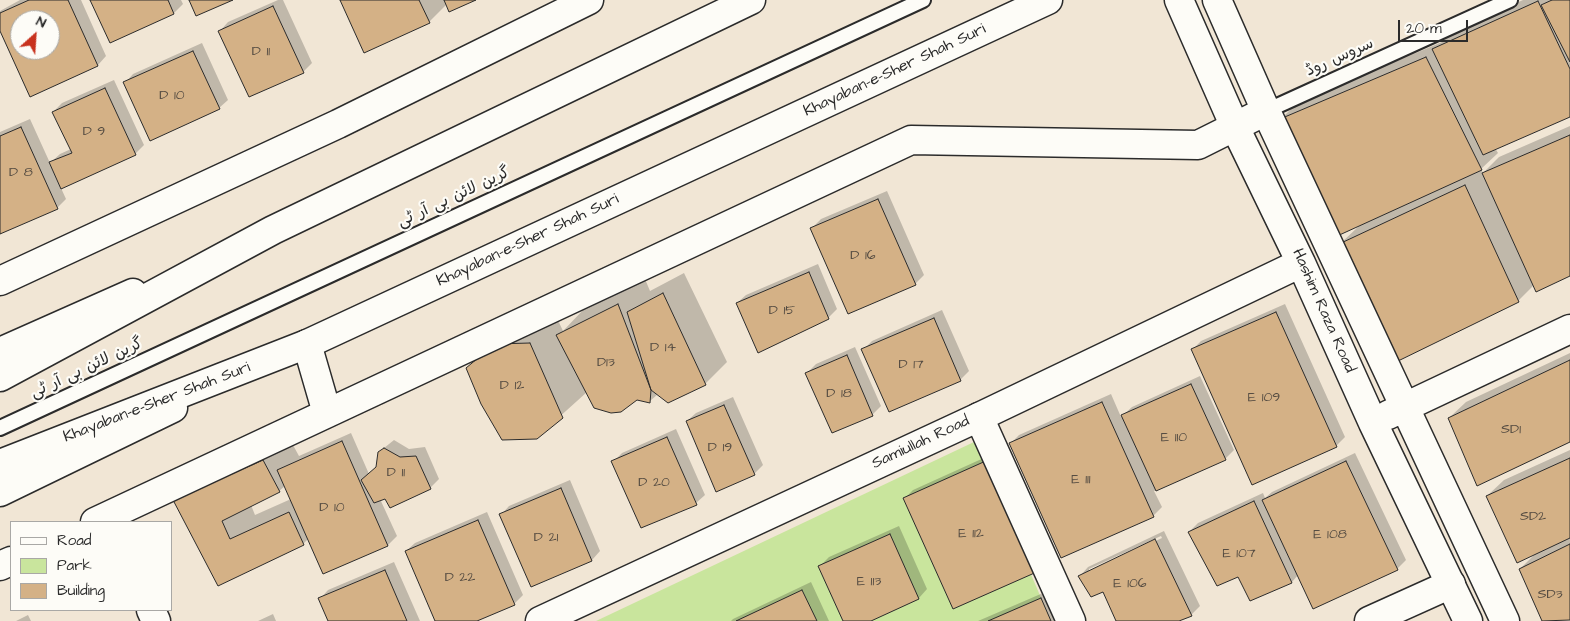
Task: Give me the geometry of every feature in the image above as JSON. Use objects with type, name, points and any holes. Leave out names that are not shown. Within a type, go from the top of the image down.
[{"type":"street","points":[[0,281],[338,124],[589,0]]},
{"type":"street","points":[[0,352],[273,230],[751,0]]},
{"type":"street","name":"Khayaban-e-Sher Shah Suri","points":[[0,464],[307,344],[1048,0]]},
{"type":"street","name":"Hashim Raza Road","points":[[1179,0],[1235,127],[1301,263],[1373,423],[1468,621]]},
{"type":"street","name":"Hashim Raza Road","points":[[1217,0],[1266,111],[1505,621]]},
{"type":"street","points":[[104,520],[327,413],[910,140],[1198,145],[1266,111]]},
{"type":"street","points":[[0,377],[273,230]]},
{"type":"street","name":"Samiullah Road","points":[[540,621],[979,417],[1301,263]]},
{"type":"street","points":[[1373,423],[1404,406],[1570,329]]},
{"type":"street","points":[[307,344],[327,413]]},
{"type":"street","points":[[0,492],[282,355]]},
{"type":"street","points":[[979,417],[1071,621]]},
{"type":"street","points":[[1369,621],[1451,584]]},
{"type":"lane","name":"گرین لائن بی آر ٹی","points":[[0,428],[923,0]]},
{"type":"lane","name":"سروس روڈ","points":[[1266,111],[1510,0]]},
{"type":"green space","points":[[974,442],[1051,621],[596,621]]},
{"type":"building","points":[[29,0],[68,0],[98,66],[30,97],[13,60],[60,60],[60,10],[10,10],[10,53],[0,31],[0,13]]},
{"type":"building","points":[[90,0],[168,0],[174,14],[110,43]]},
{"type":"building","points":[[189,0],[233,0],[196,16]]},
{"type":"building","points":[[340,0],[419,0],[430,23],[364,53]]},
{"type":"building","points":[[444,0],[476,0],[449,12]]},
{"type":"building","points":[[1552,0],[1570,0],[1570,62],[1541,5]]},
{"type":"building","points":[[1538,1],[1570,69],[1570,117],[1483,155],[1432,49]]},
{"type":"building","points":[[273,6],[304,73],[249,97],[218,31]]},
{"type":"building","points":[[193,51],[220,109],[150,141],[123,82]]},
{"type":"building","points":[[1426,57],[1482,170],[1335,237],[1280,119]]},
{"type":"building","points":[[105,88],[136,155],[61,189],[49,162],[72,153],[52,112]]},
{"type":"building","points":[[21,127],[58,209],[0,234],[0,136]]},
{"type":"building","points":[[1570,135],[1570,276],[1536,292],[1482,173]]},
{"type":"building","points":[[1465,185],[1519,302],[1396,362],[1339,244]]},
{"type":"building","points":[[878,199],[916,285],[848,314],[810,228]]},
{"type":"building","points":[[809,272],[829,319],[758,353],[736,303]]},
{"type":"building","points":[[663,293],[706,385],[668,403],[651,390],[627,312]]},
{"type":"building","points":[[618,304],[651,390],[650,403],[637,400],[621,412],[611,413],[594,408],[556,335]]},
{"type":"building","points":[[1276,312],[1337,447],[1252,485],[1191,349]]},
{"type":"building","points":[[934,318],[961,381],[889,412],[861,349]]},
{"type":"building","points":[[530,343],[563,418],[537,439],[502,440],[481,404],[466,368],[495,344]]},
{"type":"building","points":[[847,355],[873,416],[832,433],[805,373]]},
{"type":"building","points":[[1570,360],[1570,442],[1477,486],[1448,418]]},
{"type":"building","points":[[1191,384],[1226,460],[1156,491],[1121,415]]},
{"type":"building","points":[[1102,402],[1154,517],[1061,558],[1009,443]]},
{"type":"building","points":[[724,405],[755,475],[716,492],[686,421]]},
{"type":"building","points":[[667,437],[697,505],[641,528],[611,461]]},
{"type":"building","points":[[342,441],[388,546],[323,574],[277,470]]},
{"type":"building","points":[[384,448],[400,457],[416,456],[431,489],[390,508],[385,499],[374,503],[361,480],[376,467],[378,452]]},
{"type":"building","points":[[1570,458],[1570,538],[1517,563],[1486,496]]},
{"type":"building","points":[[263,460],[280,492],[222,521],[230,539],[289,512],[304,545],[218,586],[173,500]]},
{"type":"building","points":[[988,460],[1039,571],[953,609],[903,498]]},
{"type":"building","points":[[1346,461],[1398,570],[1313,609],[1262,500]]},
{"type":"building","points":[[561,488],[592,561],[531,587],[499,514]]},
{"type":"building","points":[[1254,501],[1292,583],[1250,601],[1238,577],[1217,586],[1188,532]]},
{"type":"building","points":[[478,520],[515,605],[477,621],[435,621],[405,551]]},
{"type":"building","points":[[890,534],[919,599],[871,621],[843,621],[818,566]]},
{"type":"building","points":[[1155,539],[1192,616],[1179,621],[1116,621],[1103,592],[1091,597],[1078,576]]},
{"type":"building","points":[[1570,544],[1570,620],[1542,621],[1519,569]]},
{"type":"building","points":[[385,570],[407,621],[328,621],[318,598]]},
{"type":"building","points":[[802,590],[817,621],[736,621]]},
{"type":"building","points":[[1041,598],[1051,621],[988,621]]}]
